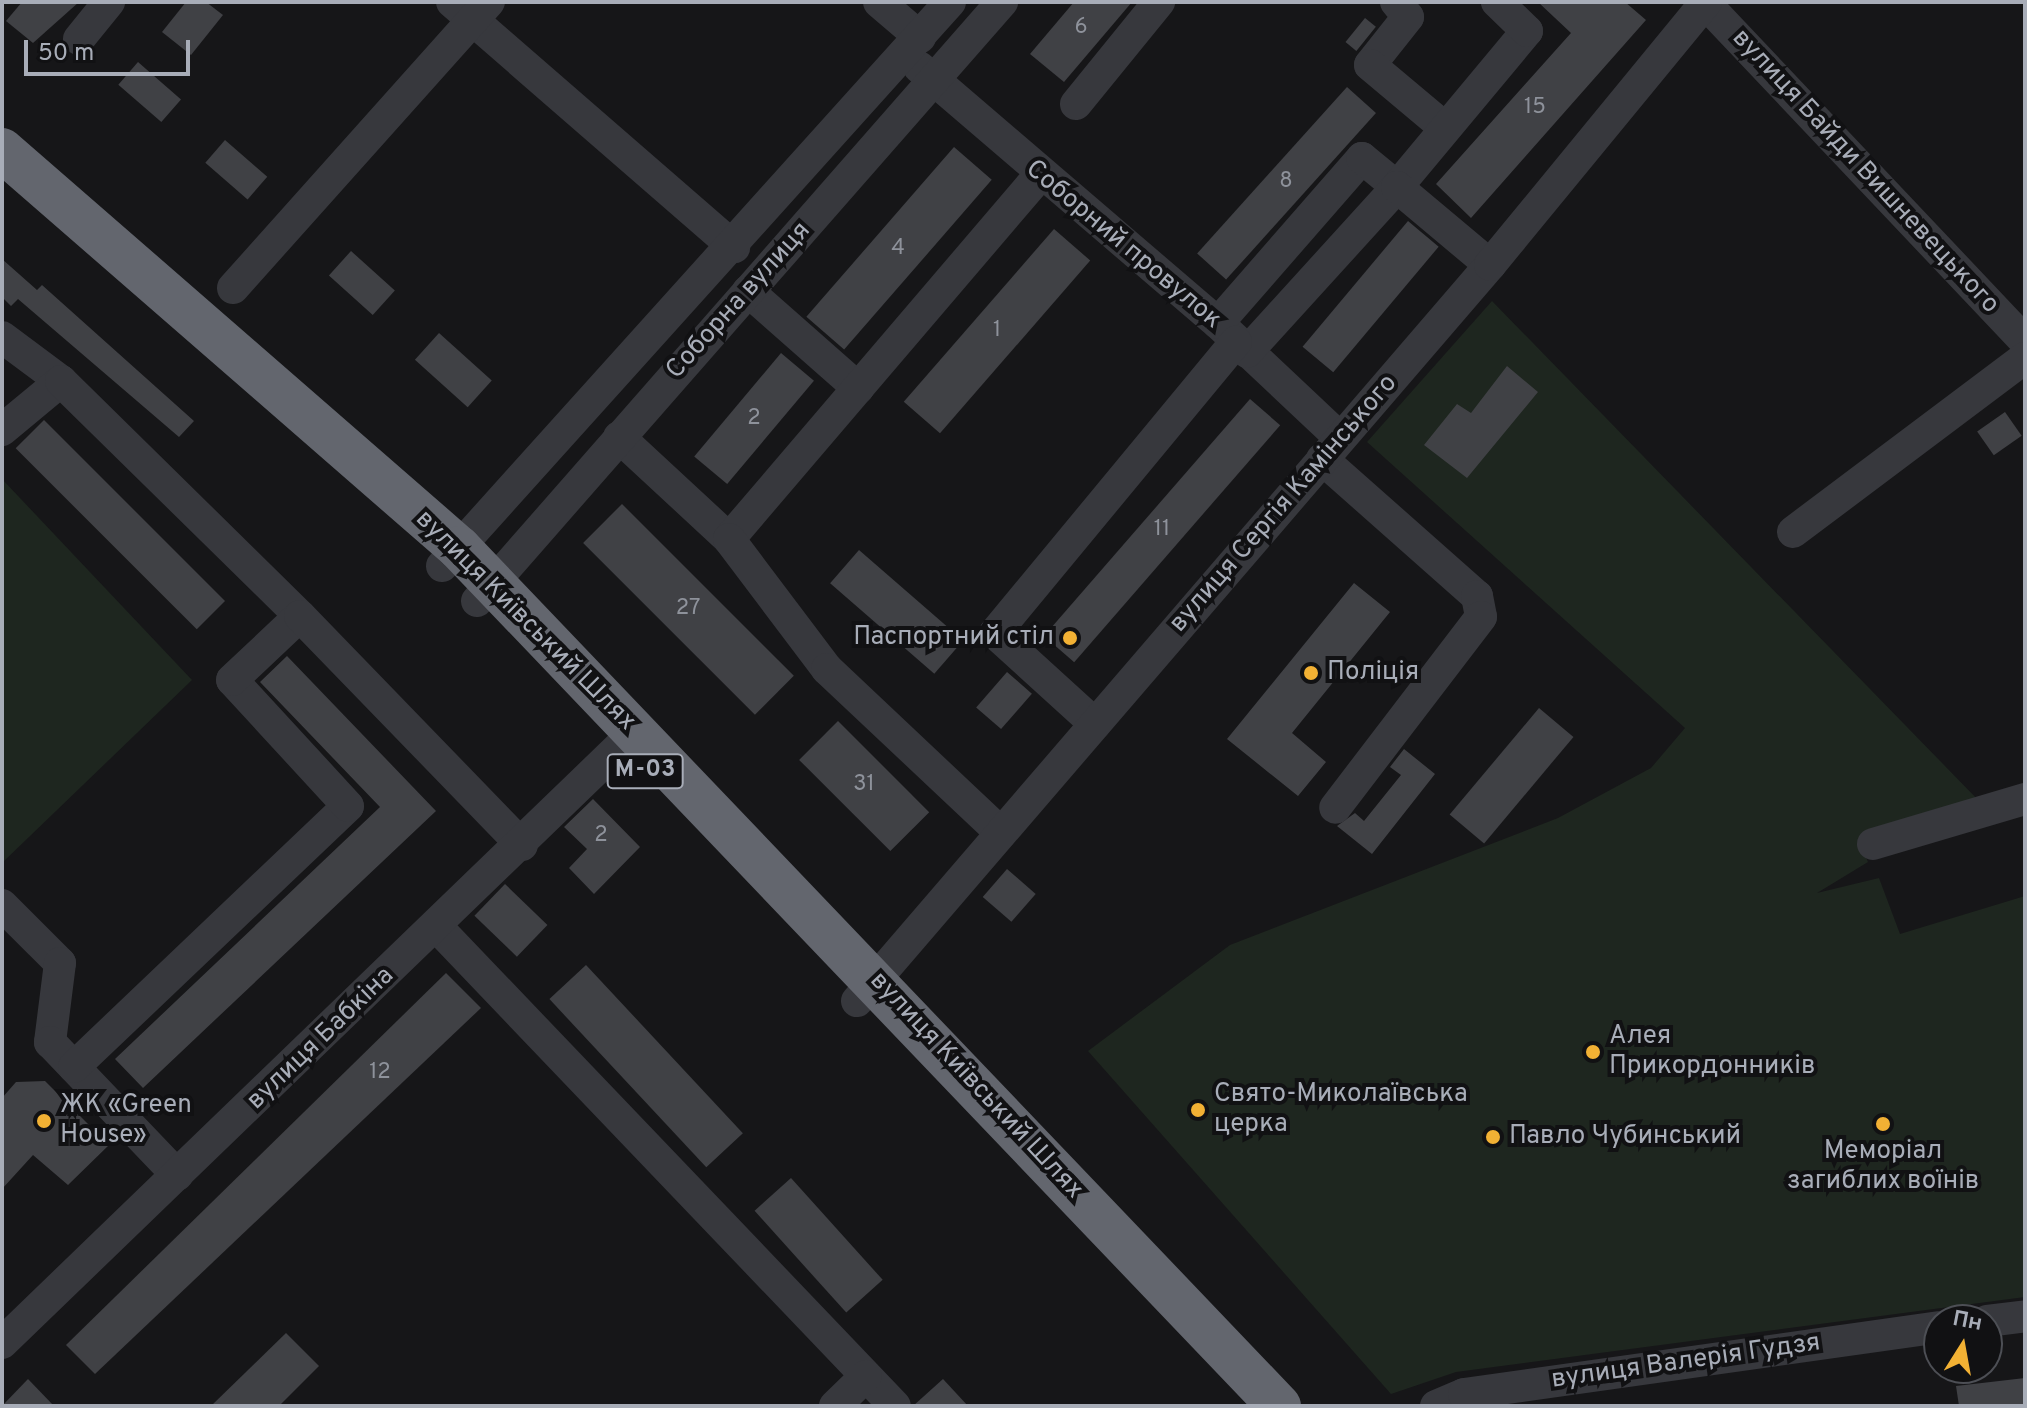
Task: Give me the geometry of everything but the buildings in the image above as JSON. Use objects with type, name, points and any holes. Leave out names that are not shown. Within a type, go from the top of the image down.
[{"type":"highway","name":"вулиця Київський Шлях","points":[[2,150],[484,591],[629,738],[866,990],[1242,1406]]},
{"type":"highway","name":"вулиця Київський Шлях","points":[[2,183],[450,557]]},
{"type":"highway","name":"вулиця Київський Шлях","points":[[866,990],[1279,1406]]},
{"type":"street","points":[[79,39],[109,2]]},
{"type":"street","name":"Соборний провулок","points":[[879,2],[934,81],[1234,339],[1331,448],[1477,596],[1481,617],[1335,808]]},
{"type":"street","name":"Соборна вулиця","points":[[450,557],[734,247],[950,2]]},
{"type":"street","name":"Соборна вулиця","points":[[484,591],[1002,2]]},
{"type":"street","points":[[1076,104],[1159,2]]},
{"type":"street","points":[[1396,2],[1408,17],[1370,65],[1445,128]]},
{"type":"street","points":[[1234,339],[1397,187],[1527,31],[1497,2]]},
{"type":"street","name":"вулиця Сергія Камінського","points":[[866,990],[1490,265],[1695,6]]},
{"type":"street","name":"вулиця Байди Вишневецького","points":[[1695,6],[2025,341]]},
{"type":"street","points":[[233,288],[472,8],[734,247]]},
{"type":"street","points":[[1095,724],[995,633],[1234,339],[1362,158],[1490,265]]},
{"type":"street","points":[[729,539],[1040,175]]},
{"type":"street","points":[[748,291],[858,388]]},
{"type":"street","points":[[2,337],[61,381],[300,616],[522,845]]},
{"type":"street","points":[[1793,532],[2025,358]]},
{"type":"street","points":[[2,430],[61,381]]},
{"type":"street","points":[[619,437],[729,539],[827,669],[1001,833]]},
{"type":"street","points":[[74,1067],[348,806],[232,680],[300,616]]},
{"type":"street","name":"вулиця Бабкіна","points":[[2,1343],[438,928],[629,738]]},
{"type":"street","points":[[1873,844],[2025,799]]},
{"type":"street","points":[[2,905],[60,963],[50,1042],[177,1175]]},
{"type":"street","points":[[438,928],[895,1406]]},
{"type":"street","points":[[2003,1319],[2025,1316]]},
{"type":"street","name":"вулиця Валерія Гудзя","points":[[1436,1406],[1464,1394],[1923,1329]]},
{"type":"street","points":[[835,1406],[866,1376]]},
{"type":"shaded area","points":[[1492,301],[1982,804],[1859,841],[1868,862],[1817,893],[1879,878],[1900,934],[2025,896],[2025,1297],[1972,1304],[1923,1304],[1923,1310],[1456,1372],[1391,1394],[1088,1051],[1230,945],[1558,818],[1651,768],[1685,728],[1367,442]]},
{"type":"shaded area","points":[[2,479],[192,680],[2,863]]},
{"type":"place","name":"Паспортний стіл","points":[[1070,638]]},
{"type":"place","name":"Поліція","points":[[1311,673]]},
{"type":"place","name":"Алея Прикордонників","points":[[1593,1052]]},
{"type":"place","name":"Свято-Миколаївська церка","points":[[1198,1110]]},
{"type":"place","name":"ЖК «Green House»","points":[[44,1121]]},
{"type":"place","name":"Меморіал загиблих воїнів","points":[[1883,1124]]},
{"type":"place","name":"Павло Чубинський","points":[[1493,1137]]}]
